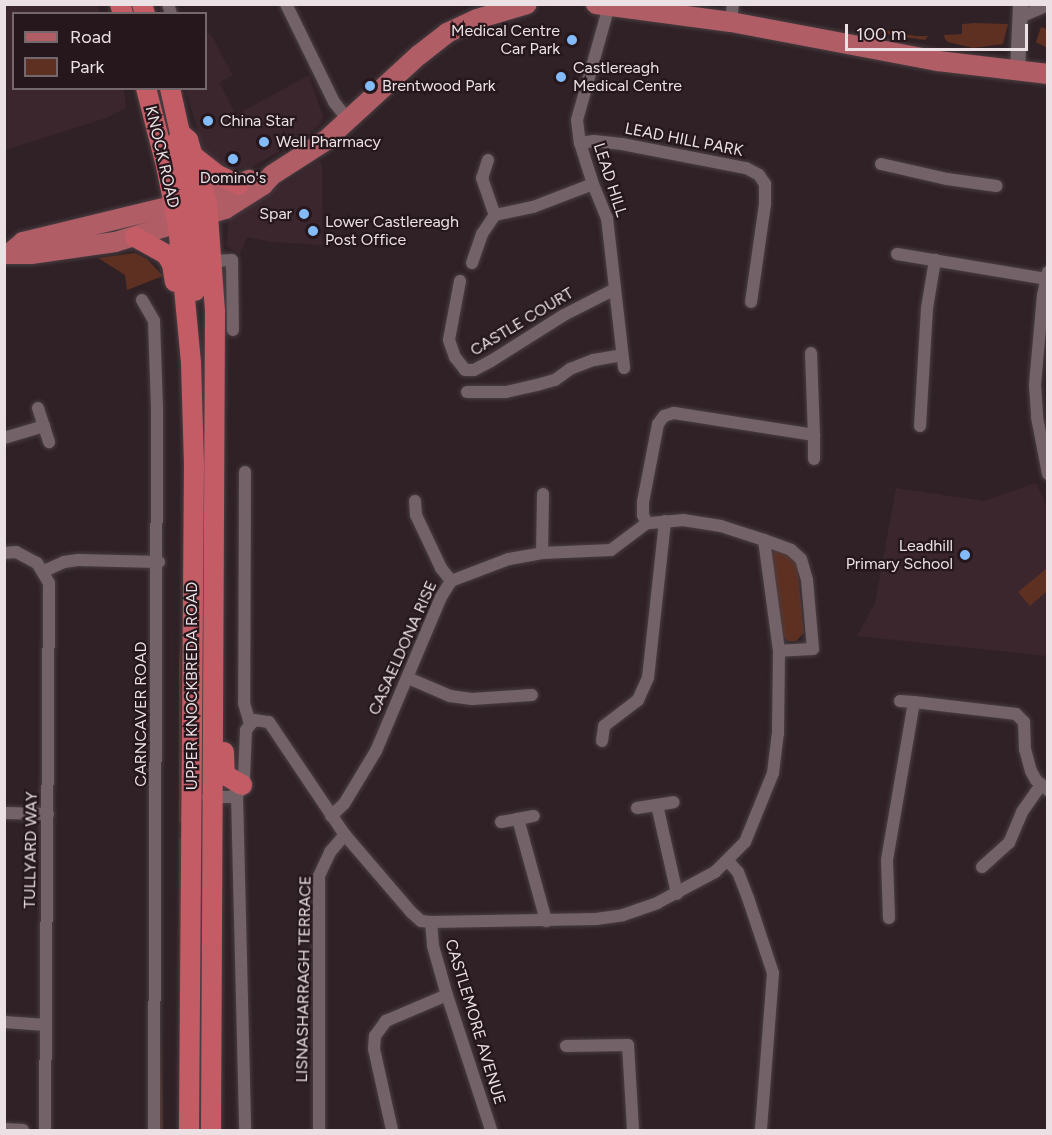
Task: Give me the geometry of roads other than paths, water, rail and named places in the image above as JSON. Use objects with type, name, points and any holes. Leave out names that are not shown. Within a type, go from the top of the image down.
[{"type":"highway","name":"KNOCK ROAD","points":[[147,90],[190,215]]},
{"type":"highway","name":"KNOCK ROAD","points":[[170,90],[180,133],[188,140],[192,155],[190,215]]},
{"type":"highway","points":[[180,133],[176,143],[187,185],[197,267],[191,363]]},
{"type":"highway","points":[[192,155],[218,175],[239,184]]},
{"type":"highway","name":"UPPER KNOCKBREDA ROAD","points":[[190,215],[213,261],[215,346],[211,1131]]},
{"type":"highway","name":"UPPER KNOCKBREDA ROAD","points":[[189,1131],[193,565],[190,215]]},
{"type":"highway","points":[[135,237],[166,254],[175,274],[182,397],[182,552],[193,565]]},
{"type":"highway","points":[[214,564],[224,614],[224,770],[239,790]]},
{"type":"main road","points":[[7,254],[34,254],[135,237],[263,185],[272,175],[316,147],[418,55],[447,33],[485,16],[528,4]]},
{"type":"main road","points":[[603,5],[732,13],[939,61],[1047,74]]},
{"type":"main road","points":[[7,254],[18,244],[31,240],[190,215],[239,184],[260,174],[272,175]]},
{"type":"street","points":[[286,4],[334,102],[348,120]]},
{"type":"street","name":"LEAD HILL","points":[[467,392],[506,392],[537,385],[555,380],[570,369],[594,360],[623,362],[607,218],[580,143],[577,120],[603,5]]},
{"type":"street","points":[[1017,71],[1020,11],[1047,5]]},
{"type":"street","name":"LEAD HILL PARK","points":[[580,143],[594,141],[622,144],[746,168],[759,175],[765,184],[765,204],[751,302]]},
{"type":"street","points":[[488,160],[482,178],[495,215]]},
{"type":"street","points":[[881,164],[947,179],[997,186]]},
{"type":"street","points":[[472,263],[482,234],[495,215],[532,207],[593,184]]},
{"type":"street","points":[[897,254],[1047,276],[1035,385],[1036,417],[1047,474]]},
{"type":"street","points":[[213,261],[232,260],[233,330]]},
{"type":"street","points":[[920,426],[927,308],[935,260]]},
{"type":"street","name":"CASTLE COURT","points":[[460,281],[449,340],[455,357],[465,370],[474,370],[491,361],[564,315],[615,289]]},
{"type":"street","name":"CARNCAVER ROAD","points":[[142,300],[154,321],[159,562],[154,1131]]},
{"type":"street","points":[[811,353],[814,459]]},
{"type":"street","points":[[38,408],[49,442]]},
{"type":"street","points":[[779,651],[813,649],[807,580],[801,559],[791,550],[721,526],[684,520],[647,523],[643,515],[643,502],[658,424],[663,416],[674,413],[814,435]]},
{"type":"street","points":[[4,438],[44,426]]},
{"type":"street","points":[[245,472],[244,703],[250,724]]},
{"type":"street","points":[[542,553],[543,494]]},
{"type":"street","points":[[415,501],[416,515],[441,568],[451,581]]},
{"type":"street","points":[[602,741],[604,726],[638,700],[648,678],[665,520]]},
{"type":"street","name":"CASAELDONA RISE","points":[[331,816],[344,804],[376,751],[441,597],[451,581],[508,559],[542,553],[611,550],[647,523]]},
{"type":"street","points":[[245,1131],[239,790],[245,769],[244,737],[250,724],[254,720],[264,720],[275,727],[345,835],[421,921],[596,920],[622,915],[676,894],[716,872],[728,861],[745,842],[773,773],[778,734],[779,651],[764,540]]},
{"type":"street","points":[[4,553],[16,552],[28,557],[44,571],[64,562],[78,560],[159,562]]},
{"type":"street","name":"TULLYARD WAY","points":[[44,571],[49,583],[50,594],[45,1131]]},
{"type":"street","points":[[408,678],[450,696],[472,699],[532,695]]},
{"type":"street","points":[[900,701],[1016,714],[1024,722],[1027,761],[1044,788],[1022,812],[1009,843],[982,867]]},
{"type":"street","points":[[889,918],[887,860],[914,702]]},
{"type":"street","points":[[192,797],[213,797],[239,790]]},
{"type":"street","points":[[637,808],[674,802]]},
{"type":"street","points":[[657,805],[676,894]]},
{"type":"street","points":[[4,813],[48,814]]},
{"type":"street","points":[[501,822],[534,816]]},
{"type":"street","points":[[518,819],[546,921]]},
{"type":"street","name":"LISNASHARRAGH TERRACE","points":[[319,1131],[319,876],[330,852],[345,835]]},
{"type":"street","points":[[728,861],[738,872],[773,973],[761,1131]]},
{"type":"street","name":"CASTLEMORE AVENUE","points":[[431,922],[433,946],[447,995],[491,1131]]},
{"type":"street","points":[[393,1131],[374,1049],[375,1036],[386,1021],[447,995]]},
{"type":"street","points":[[4,1022],[46,1025]]},
{"type":"street","points":[[566,1046],[628,1045],[633,1131]]},
{"type":"street","points":[[4,1129],[23,1131]]},
{"type":"place","name":"Medical Centre Car Park","points":[[572,40]]},
{"type":"place","name":"Castlereagh Medical Centre","points":[[561,77]]},
{"type":"place","name":"Brentwood Park","points":[[370,86]]},
{"type":"place","name":"China Star","points":[[208,121]]},
{"type":"place","name":"Well Pharmacy","points":[[264,142]]},
{"type":"place","name":"Domino's","points":[[233,159]]},
{"type":"place","name":"Spar","points":[[304,214]]},
{"type":"place","name":"Lower Castlereagh Post Office","points":[[313,231]]},
{"type":"place","name":"Leadhill Primary School","points":[[965,555]]}]
